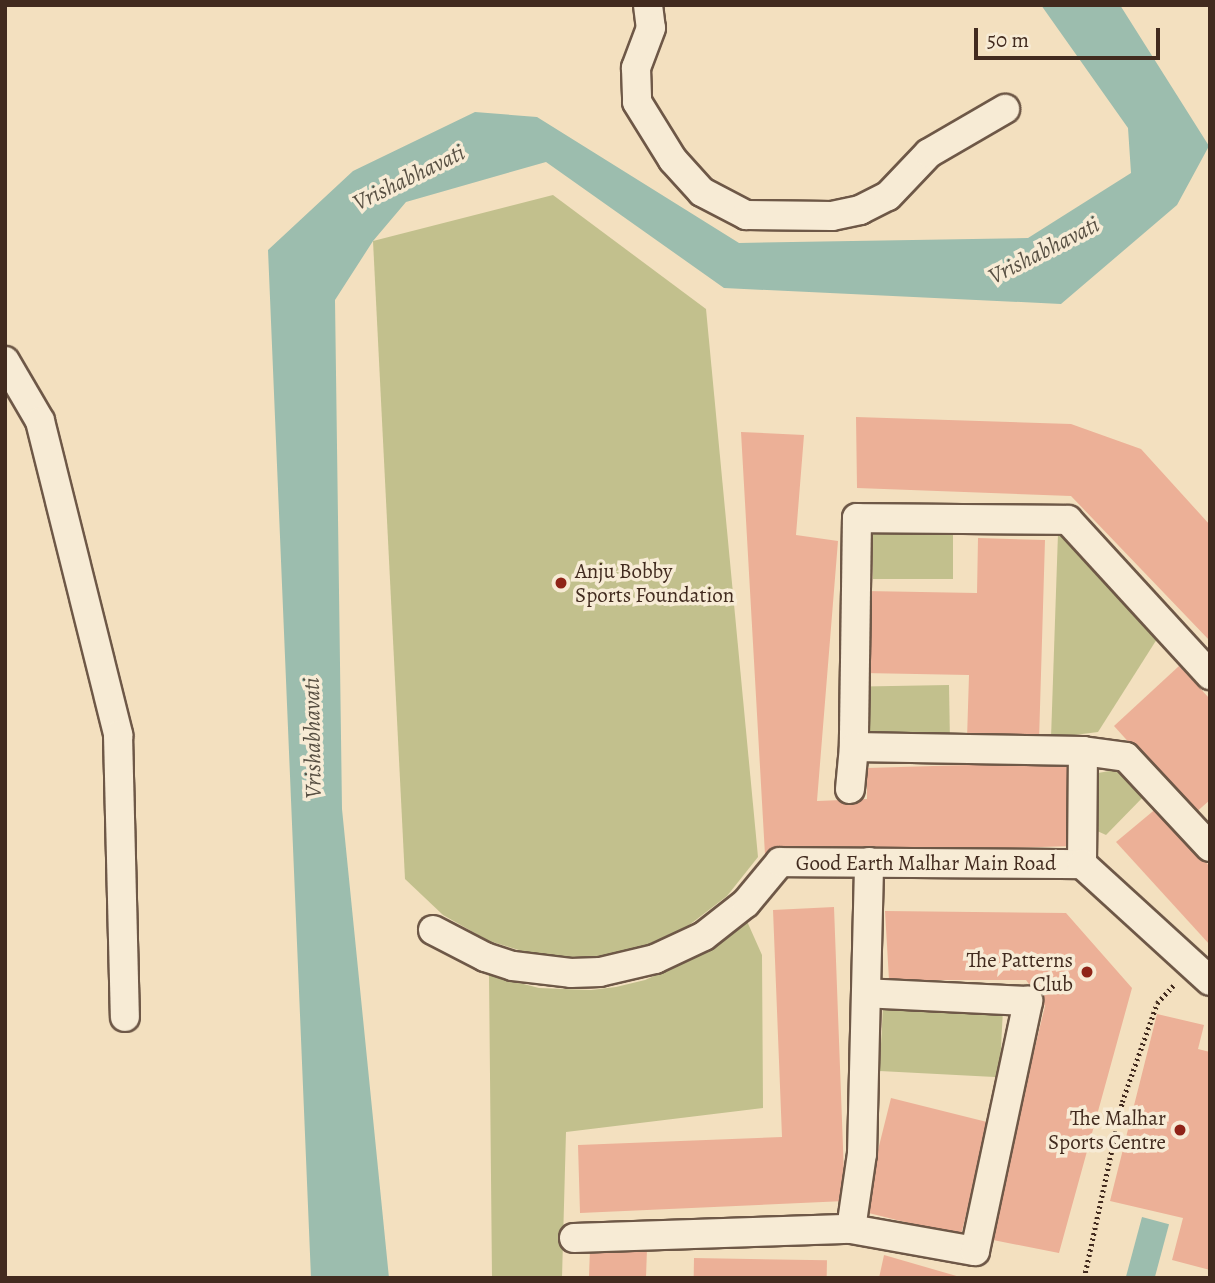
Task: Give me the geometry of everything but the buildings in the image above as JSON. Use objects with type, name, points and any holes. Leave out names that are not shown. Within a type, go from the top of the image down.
[{"type":"street","points":[[649,5],[651,28],[636,68],[637,102],[673,160],[702,192],[746,215],[832,216],[860,210],[888,197],[929,153],[1005,109]]},
{"type":"street","points":[[5,361],[40,421],[118,735],[125,1017]]},
{"type":"street","points":[[850,789],[857,518],[1068,520],[1210,675]]},
{"type":"street","points":[[853,747],[1083,751],[1126,757],[1210,847]]},
{"type":"street","points":[[1082,864],[1083,751]]},
{"type":"street","name":"Good Earth Malhar Main Road","points":[[433,930],[485,957],[513,966],[571,973],[600,972],[655,959],[704,936],[746,903],[780,862],[1082,864],[1202,974]]},
{"type":"street","points":[[851,1229],[862,1154],[869,862]]},
{"type":"street","points":[[574,1238],[851,1229],[975,1251],[1028,1001],[866,993]]},
{"type":"path","points":[[1084,1278],[1122,1102],[1157,1003],[1202,974]]},
{"type":"shaded area","name":"Anju Bobby Sports Foundation","points":[[553,195],[706,309],[758,857],[727,896],[688,926],[642,947],[592,958],[539,956],[489,941],[443,915],[405,879],[373,241]]},
{"type":"shaded area","points":[[873,528],[953,528],[953,579],[873,579]]},
{"type":"shaded area","points":[[1058,533],[1157,639],[1098,732],[1051,738]]},
{"type":"shaded area","points":[[949,685],[950,735],[865,736],[864,686]]},
{"type":"shaded area","points":[[1121,769],[1147,793],[1106,835],[1095,830],[1098,773]]},
{"type":"shaded area","points":[[746,919],[762,955],[763,1108],[566,1132],[562,1278],[492,1278],[489,975],[539,988],[591,990],[616,987],[645,980],[699,956]]},
{"type":"shaded area","points":[[883,1006],[1003,1012],[999,1077],[880,1071]]},
{"type":"water","name":"Vrishabhavati","points":[[1041,5],[1120,5],[1209,146],[1177,205],[1061,304],[724,288],[546,162],[406,202],[373,241],[335,300],[342,809],[389,1278],[311,1278],[268,250],[353,171],[475,112],[537,117],[739,243],[1028,238],[1131,173],[1128,128]]},
{"type":"water","points":[[1142,1217],[1169,1224],[1155,1278],[1126,1278]]},
{"type":"place","name":"Anju Bobby Sports Foundation","points":[[561,583]]},
{"type":"place","name":"The Patterns Club","points":[[1087,972]]},
{"type":"place","name":"The Malhar Sports Centre","points":[[1180,1130]]}]
